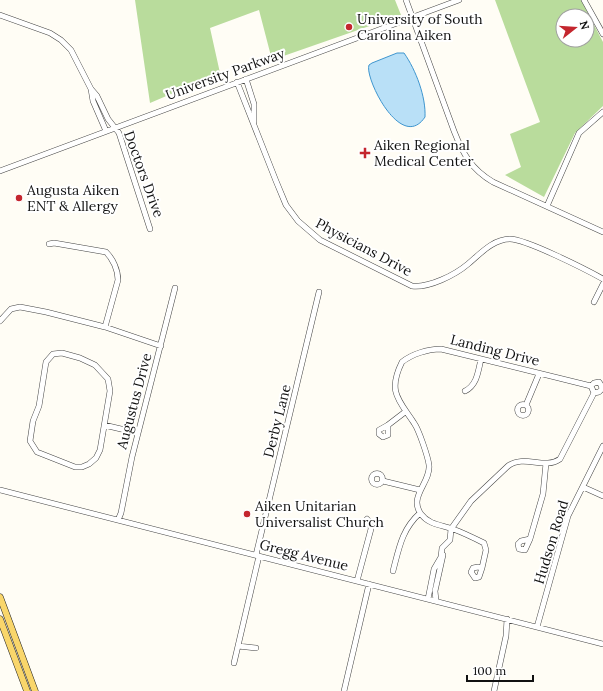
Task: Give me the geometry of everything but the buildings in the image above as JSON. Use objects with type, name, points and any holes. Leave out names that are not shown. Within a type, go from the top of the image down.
[{"type":"main road","points":[[0,597],[35,691]]},
{"type":"main road","points":[[0,620],[27,691]]},
{"type":"street","points":[[406,0],[460,145],[469,163],[478,172],[493,182],[603,232]]},
{"type":"street","name":"University Parkway","points":[[0,171],[246,78],[459,0]]},
{"type":"street","points":[[584,0],[603,34]]},
{"type":"street","points":[[0,15],[44,31],[60,40],[75,56],[91,89],[92,100],[106,131]]},
{"type":"street","name":"Physicians Drive","points":[[246,78],[254,104],[254,124]]},
{"type":"street","name":"Physicians Drive","points":[[237,82],[286,205],[303,227],[320,240],[409,285],[424,285],[447,276],[466,265],[488,248],[500,241],[511,239],[525,242],[603,279]]},
{"type":"street","name":"Doctors Drive","points":[[91,89],[97,96],[114,128],[119,133],[150,229]]},
{"type":"street","points":[[547,206],[579,133],[603,112]]},
{"type":"street","points":[[50,244],[54,243],[106,252],[110,256],[118,274],[118,280],[105,327]]},
{"type":"street","points":[[594,302],[603,284]]},
{"type":"street","name":"Augustus Drive","points":[[118,520],[121,513],[138,433],[175,288]]},
{"type":"street","name":"Derby Lane","points":[[234,663],[319,292]]},
{"type":"street","points":[[0,321],[11,309],[20,307],[105,327],[161,346]]},
{"type":"street","name":"Landing Drive","points":[[420,513],[418,502],[420,490],[428,475],[429,465],[418,430],[396,396],[399,368],[406,359],[437,349],[591,386],[597,382],[601,384],[601,390],[594,393],[562,456],[555,462],[546,463]]},
{"type":"street","points":[[56,353],[62,353],[80,358],[95,365],[106,375],[110,391],[104,425],[100,450],[96,458],[86,466],[71,466],[34,450],[30,441],[30,434],[39,406],[45,365],[50,357],[56,353]]},
{"type":"street","points":[[464,391],[471,388],[475,383],[481,359]]},
{"type":"street","points":[[526,405],[539,374]]},
{"type":"street","points":[[591,386],[594,393]]},
{"type":"street","points":[[388,425],[405,412]]},
{"type":"street","points":[[104,425],[138,433]]},
{"type":"street","name":"Hudson Road","points":[[537,627],[568,516],[603,446]]},
{"type":"street","points":[[428,599],[431,591],[432,573],[441,557],[442,548],[450,540],[451,529],[472,501],[511,464],[518,461],[546,463],[543,494],[530,539]]},
{"type":"street","points":[[383,481],[420,490]]},
{"type":"street","points":[[583,487],[603,496]]},
{"type":"street","name":"Gregg Avenue","points":[[0,490],[603,644]]},
{"type":"street","points":[[393,571],[401,537],[413,519],[420,513],[435,524],[484,543],[486,550],[482,568]]},
{"type":"street","points":[[357,581],[371,528],[370,522],[367,519]]},
{"type":"street","points":[[436,601],[435,591],[444,558],[442,548]]},
{"type":"street","points":[[344,691],[369,584]]},
{"type":"street","points":[[494,691],[506,636],[507,619]]},
{"type":"street","points":[[238,646],[256,648]]},
{"type":"green space","points":[[135,0],[395,0],[401,15],[272,60],[259,10],[210,28],[220,73],[150,103]]},
{"type":"green space","points":[[495,0],[581,0],[585,8],[555,8],[555,48],[595,48],[595,27],[603,42],[603,106],[575,133],[544,197],[505,175],[521,167],[510,134],[540,122]]},
{"type":"water","points":[[397,53],[404,53],[416,75],[422,92],[425,117],[415,126],[405,126],[395,120],[378,96],[369,72],[369,65]]},
{"type":"place","name":"University of South Carolina Aiken","points":[[349,27]]},
{"type":"place","name":"Aiken Regional Medical Center","points":[[365,153]]},
{"type":"place","name":"Augusta Aiken ENT & Allergy","points":[[19,198]]},
{"type":"place","name":"Aiken Unitarian Universalist Church","points":[[247,514]]}]
